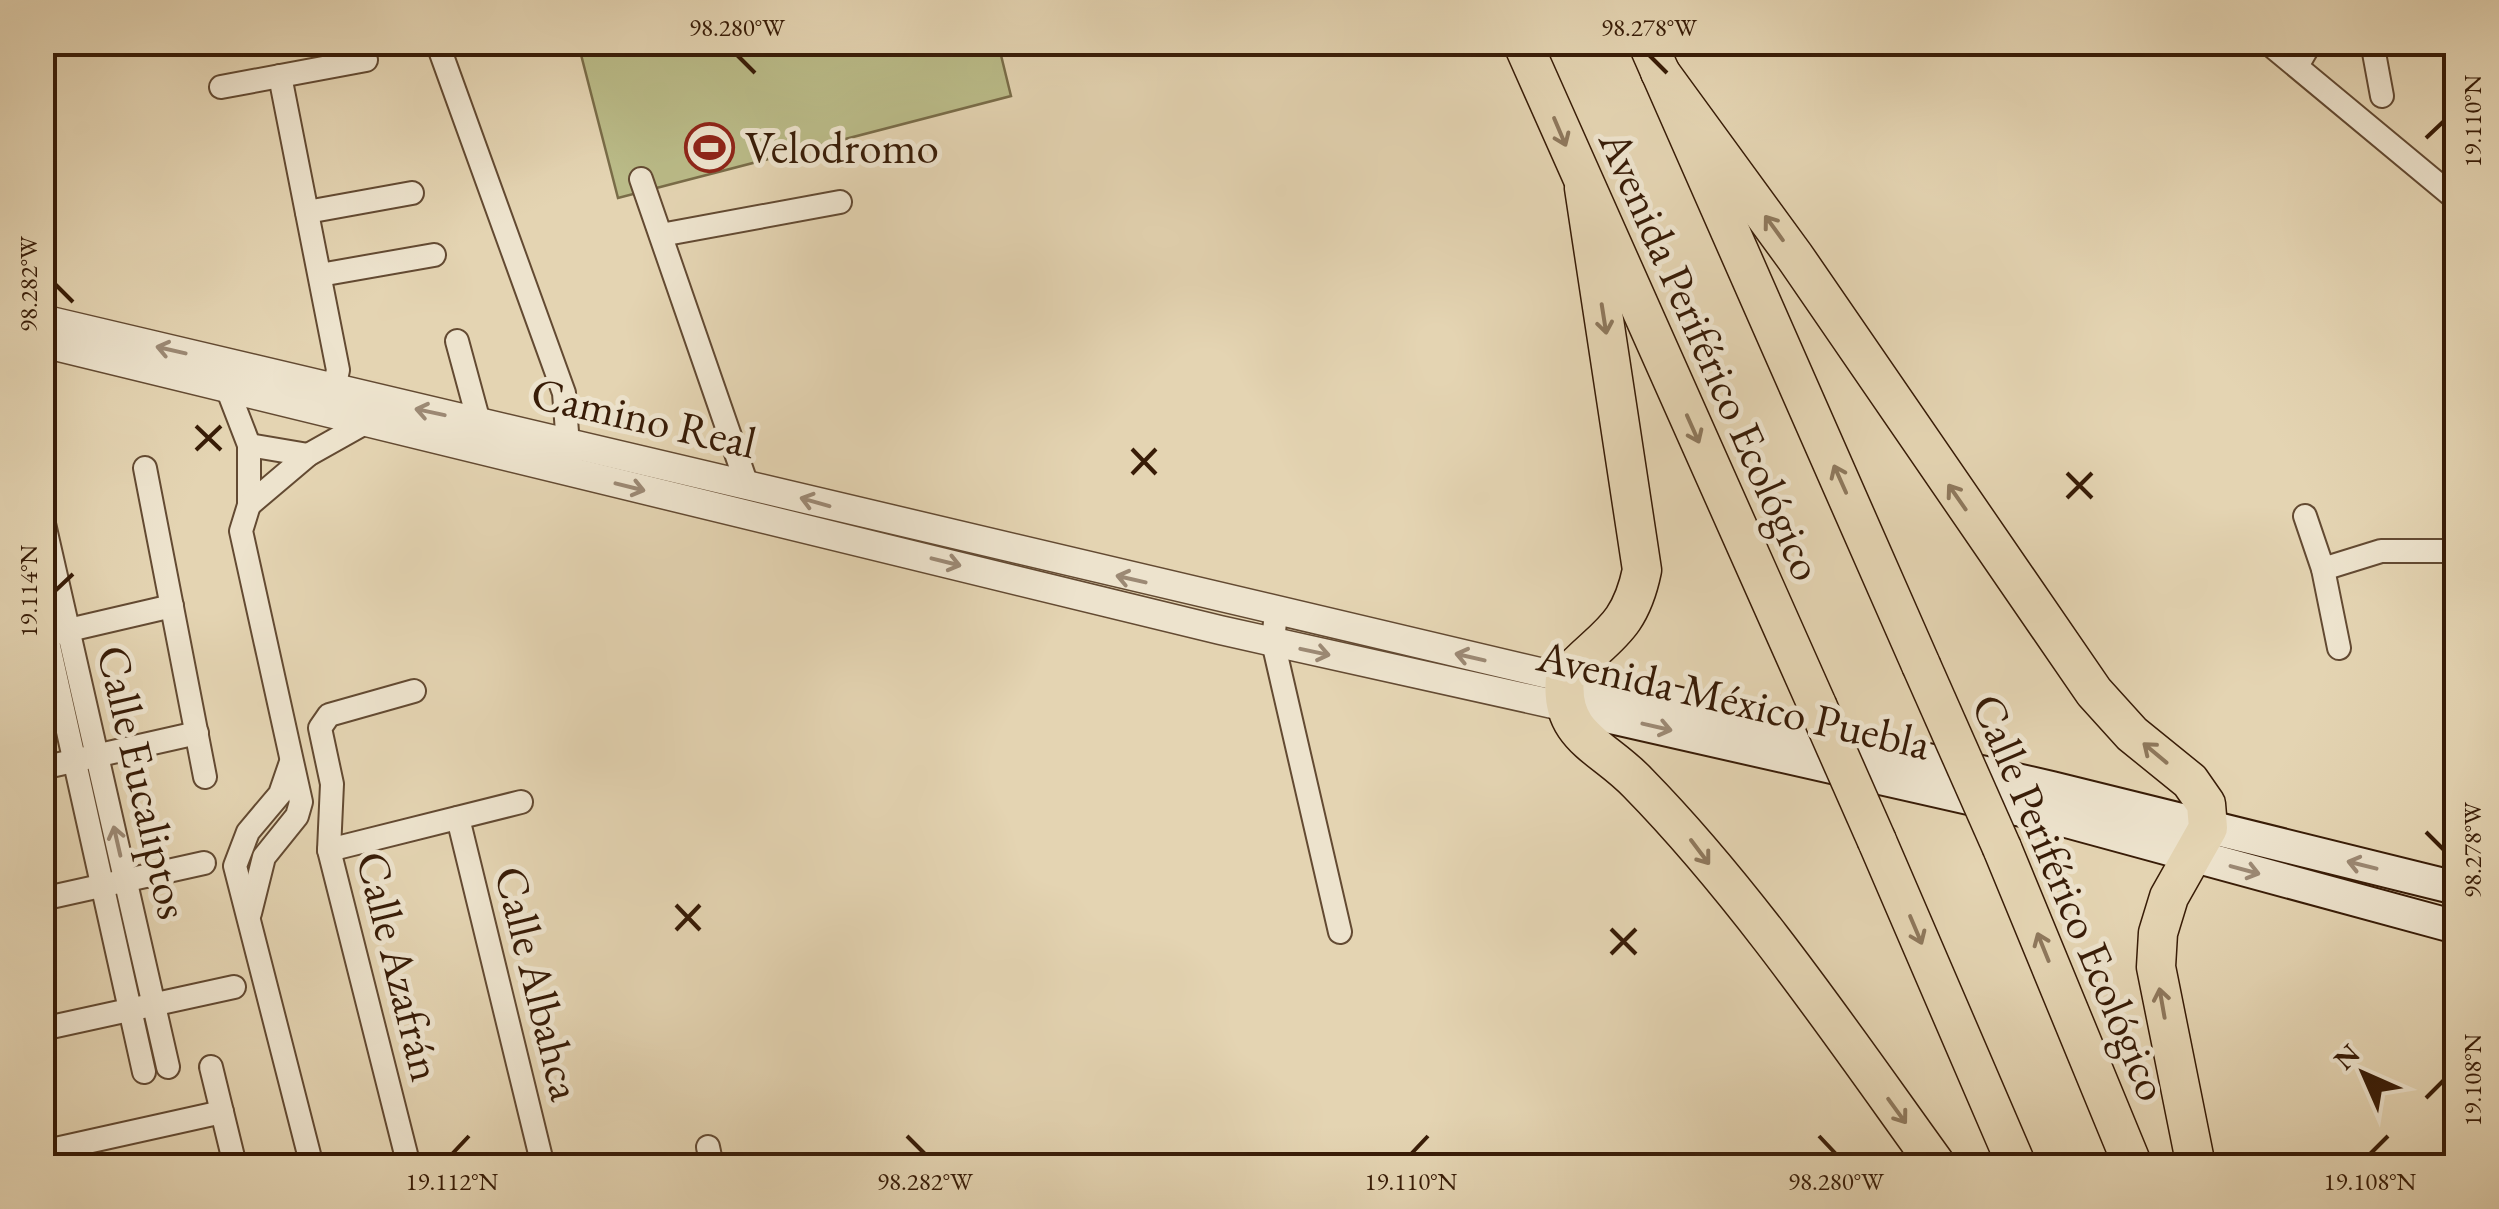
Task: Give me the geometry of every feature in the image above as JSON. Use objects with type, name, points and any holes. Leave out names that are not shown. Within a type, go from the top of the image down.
[{"type":"highway","name":"Avenida Periférico Ecológico","points":[[1522,42],[1877,840],[2017,1166]]},
{"type":"highway","name":"Avenida Periférico Ecológico","points":[[1654,57],[1921,665]]},
{"type":"highway","points":[[1654,57],[2094,692],[2132,734],[2190,782],[2206,804],[2202,843],[2169,896],[2158,933],[2156,967],[2196,1166]]},
{"type":"highway","points":[[1584,188],[1642,570],[1626,618],[1609,640],[1582,659],[1564,692],[1576,730],[1635,778],[1689,836],[1937,1166]]},
{"type":"highway","name":"Calle Periférico Ecológico","points":[[1921,665],[2002,848],[2133,1166]]},
{"type":"main road","name":"Avenida México Puebla","points":[[1564,692],[2048,816],[2456,888]]},
{"type":"main road","name":"Avenida México Puebla","points":[[2202,843],[2456,927]]},
{"type":"street","points":[[437,42],[564,393],[569,457]]},
{"type":"street","points":[[2268,42],[2456,200]]},
{"type":"street","points":[[2297,66],[2310,42]]},
{"type":"street","points":[[2372,42],[2382,96]]},
{"type":"street","points":[[222,88],[366,60]]},
{"type":"street","points":[[280,76],[338,370],[334,388]]},
{"type":"street","points":[[641,179],[746,485]]},
{"type":"street","points":[[307,212],[412,193]]},
{"type":"street","points":[[660,235],[840,202]]},
{"type":"street","points":[[320,275],[434,255]]},
{"type":"street","name":"Camino Real","points":[[42,320],[479,422],[569,457],[1220,630]]},
{"type":"street","points":[[457,341],[479,422]]},
{"type":"street","name":"Camino Real","points":[[42,343],[365,423],[746,485],[1226,601]]},
{"type":"street","points":[[220,361],[224,390],[249,445],[249,505],[242,530],[301,809],[264,857],[250,913],[312,1166]]},
{"type":"street","points":[[249,505],[308,455],[365,423]]},
{"type":"street","points":[[249,445],[308,455]]},
{"type":"street","points":[[146,468],[205,777]]},
{"type":"street","name":"Calle Eucaliptos","points":[[42,515],[50,629],[86,758],[114,883],[130,1010],[144,1072]]},
{"type":"street","points":[[2305,516],[2340,648]]},
{"type":"street","points":[[2322,569],[2380,551],[2456,551]]},
{"type":"street","name":"Avenida México Puebla","points":[[1226,601],[1564,692]]},
{"type":"street","points":[[50,629],[172,606]]},
{"type":"street","points":[[1276,612],[1273,642],[1340,932]]},
{"type":"street","name":"Avenida México Puebla","points":[[1220,630],[1564,692]]},
{"type":"street","name":"Calle Azafrán","points":[[408,1166],[329,850],[332,784],[320,728],[322,720],[414,691]]},
{"type":"street","points":[[42,768],[196,733]]},
{"type":"street","points":[[329,850],[521,802]]},
{"type":"street","name":"Calle Albahca","points":[[458,818],[543,1166]]},
{"type":"street","points":[[42,900],[204,863]]},
{"type":"street","name":"Calle Eucaliptos","points":[[114,883],[154,1004],[168,1067]]},
{"type":"street","points":[[42,1029],[234,987]]},
{"type":"street","points":[[211,1068],[234,1161]]},
{"type":"street","points":[[42,1152],[222,1112]]},
{"type":"green space","name":"Velodromo","points":[[578,43],[998,43],[1011,96],[618,198]]},
{"type":"place","name":"Velodromo","points":[[710,147]]}]
